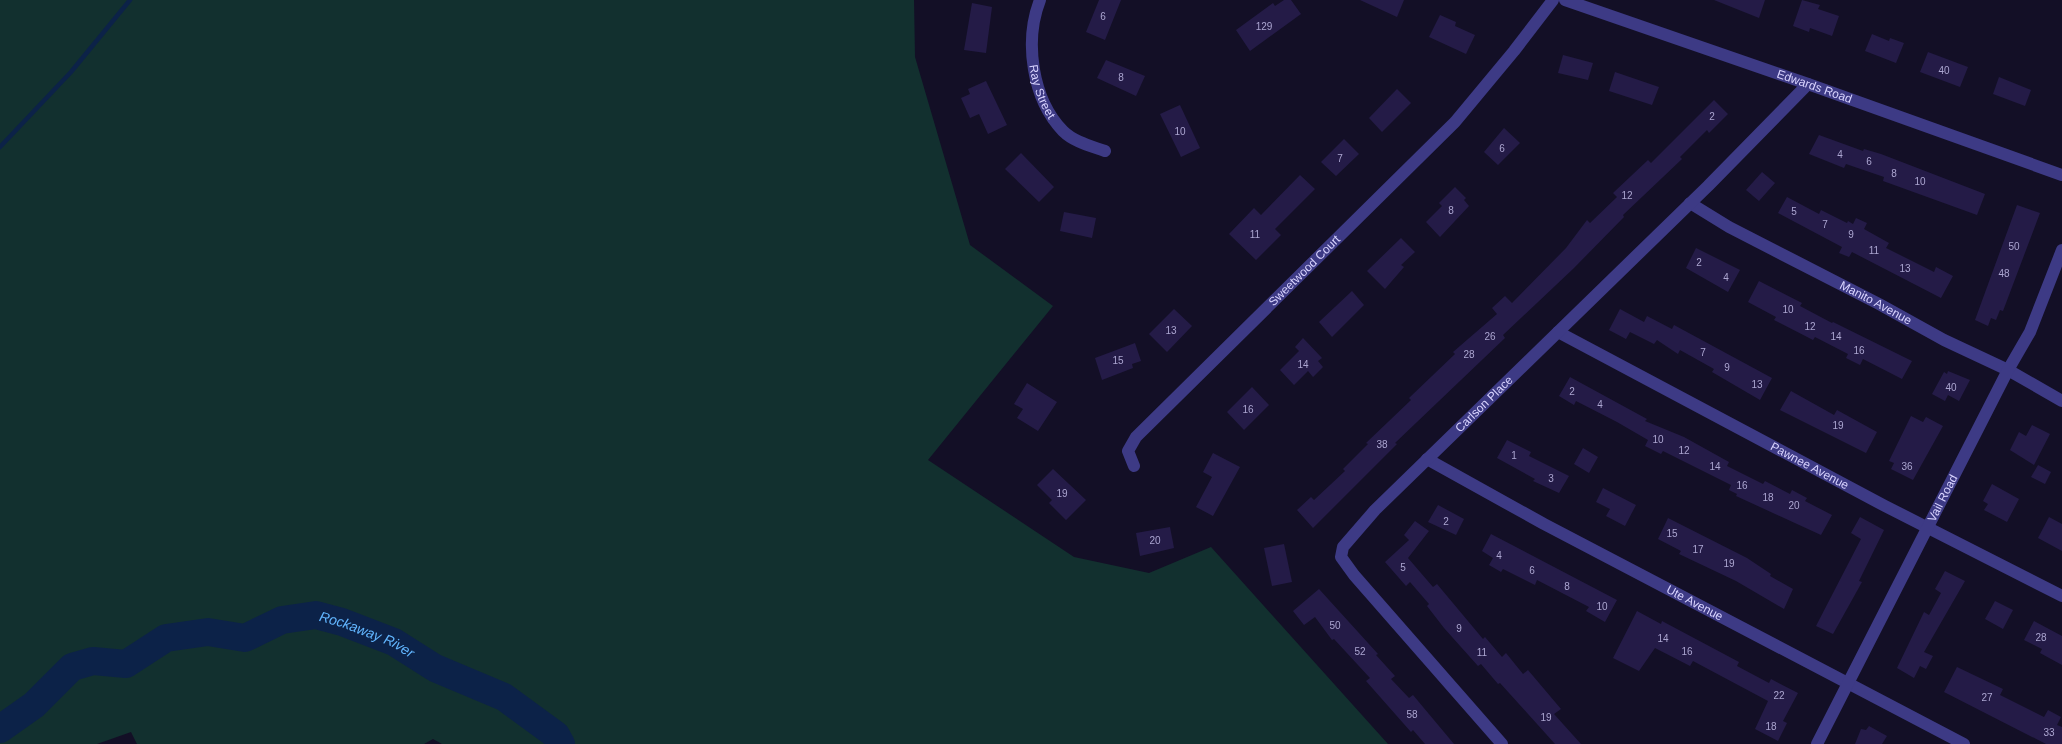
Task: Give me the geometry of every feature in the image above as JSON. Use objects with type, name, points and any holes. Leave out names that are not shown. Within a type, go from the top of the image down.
[{"type":"street","name":"Ray Street","points":[[1040,0],[1034,24],[1032,45],[1035,72],[1046,106],[1064,131],[1072,138],[1105,151]]},
{"type":"street","name":"Sweetwood Court","points":[[1134,466],[1128,451],[1136,438],[1455,122],[1553,0]]},
{"type":"street","name":"Edwards Road","points":[[1565,0],[2062,175]]},
{"type":"street","name":"Carlson Place","points":[[1502,744],[1354,575],[1341,557],[1343,547],[1375,510],[1690,203],[1808,84]]},
{"type":"street","name":"Manito Avenue","points":[[1690,203],[1730,227],[1880,304],[1944,340],[2008,370],[2062,401]]},
{"type":"street","name":"Vail Road","points":[[1817,744],[2008,370],[2030,332],[2062,250]]},
{"type":"street","name":"Pawnee Avenue","points":[[1558,332],[1876,501],[2062,596]]},
{"type":"street","name":"Ute Avenue","points":[[1427,459],[1553,529],[1964,744]]},
{"type":"green space","points":[[0,0],[914,0],[915,57],[970,245],[1053,306],[928,460],[1074,557],[1149,573],[1211,547],[1388,744],[442,744],[433,739],[424,744],[137,744],[131,732],[97,744],[0,744]]},
{"type":"building","points":[[1099,0],[1121,0],[1105,40],[1086,32]]},
{"type":"building","points":[[1284,0],[1291,0],[1301,14],[1250,51],[1236,30],[1273,3],[1275,6]]},
{"type":"building","points":[[1360,0],[1404,0],[1397,17]]},
{"type":"building","points":[[1714,0],[1765,0],[1759,18]]},
{"type":"building","points":[[1802,0],[1820,5],[1818,9],[1839,16],[1832,36],[1810,28],[1809,32],[1793,26]]},
{"type":"building","points":[[972,3],[992,7],[986,53],[964,50]]},
{"type":"building","points":[[1440,15],[1456,22],[1455,26],[1475,35],[1466,54],[1429,37]]},
{"type":"building","points":[[1872,34],[1889,41],[1890,38],[1904,43],[1896,63],[1865,51]]},
{"type":"building","points":[[1928,52],[1968,67],[1960,87],[1920,72]]},
{"type":"building","points":[[1563,55],[1593,63],[1588,80],[1558,73]]},
{"type":"building","points":[[1106,60],[1145,76],[1136,96],[1097,78]]},
{"type":"building","points":[[1615,72],[1659,87],[1652,105],[1609,91]]},
{"type":"building","points":[[1999,77],[2031,90],[2025,106],[1993,94]]},
{"type":"building","points":[[986,81],[1007,125],[988,134],[979,114],[970,118],[961,98],[970,94],[968,89]]},
{"type":"building","points":[[1397,89],[1411,103],[1382,132],[1369,118]]},
{"type":"building","points":[[1714,100],[1728,114],[1709,133],[1707,130],[1680,157],[1682,159],[1623,215],[1624,217],[1574,268],[1503,335],[1505,338],[1395,443],[1397,444],[1313,528],[1297,510],[1311,497],[1314,500],[1345,471],[1343,469],[1368,444],[1366,443],[1455,354],[1453,352],[1497,314],[1492,308],[1505,296],[1512,303],[1566,248],[1587,220],[1590,223],[1617,197],[1613,193],[1648,160],[1651,163]]},
{"type":"building","points":[[1180,105],[1200,148],[1181,157],[1160,114]]},
{"type":"building","points":[[1504,128],[1520,143],[1498,165],[1484,152]]},
{"type":"building","points":[[1819,135],[1863,151],[1864,149],[1881,154],[1985,194],[1977,215],[1883,181],[1884,177],[1846,164],[1844,168],[1809,154]]},
{"type":"building","points":[[1344,139],[1359,154],[1336,176],[1321,162]]},
{"type":"building","points":[[1021,153],[1054,187],[1039,202],[1005,169]]},
{"type":"building","points":[[1762,172],[1775,183],[1759,201],[1746,190]]},
{"type":"building","points":[[1300,175],[1315,189],[1275,229],[1281,235],[1256,260],[1229,234],[1254,208],[1261,215]]},
{"type":"building","points":[[1455,187],[1466,198],[1464,200],[1469,206],[1440,237],[1426,222],[1442,206],[1439,203]]},
{"type":"building","points":[[1787,197],[1819,214],[1821,210],[1847,223],[1848,221],[1853,224],[1856,218],[1867,223],[1864,229],[1889,243],[1886,248],[1934,272],[1936,267],[1953,276],[1941,298],[1852,252],[1849,257],[1839,253],[1842,247],[1778,213]]},
{"type":"building","points":[[2017,205],[2040,213],[2003,311],[2000,310],[1996,320],[1991,318],[1988,326],[1975,320]]},
{"type":"building","points":[[1064,212],[1096,218],[1092,238],[1060,231]]},
{"type":"building","points":[[1401,238],[1415,252],[1401,265],[1404,267],[1385,289],[1367,271]]},
{"type":"building","points":[[1696,248],[1740,270],[1728,292],[1686,268]]},
{"type":"building","points":[[1759,281],[1802,303],[1800,306],[1832,323],[1912,361],[1902,379],[1863,359],[1860,365],[1846,358],[1848,354],[1815,337],[1813,340],[1774,320],[1776,317],[1748,302]]},
{"type":"building","points":[[1352,291],[1364,305],[1332,337],[1319,322]]},
{"type":"building","points":[[1174,309],[1192,326],[1167,352],[1149,334]]},
{"type":"building","points":[[1620,309],[1644,322],[1647,316],[1672,329],[1674,325],[1772,378],[1760,400],[1712,372],[1714,369],[1680,350],[1678,354],[1657,340],[1654,344],[1630,332],[1626,339],[1609,330]]},
{"type":"building","points":[[1303,338],[1322,358],[1318,361],[1323,367],[1313,377],[1308,371],[1294,385],[1280,370],[1299,351],[1295,347]]},
{"type":"building","points":[[1135,343],[1141,361],[1132,364],[1133,368],[1102,380],[1095,358]]},
{"type":"building","points":[[1948,371],[1970,380],[1959,401],[1948,395],[1945,401],[1932,394],[1944,372],[1947,374]]},
{"type":"building","points":[[1570,377],[1647,419],[1645,421],[1684,437],[1729,462],[1727,466],[1763,484],[1765,481],[1790,494],[1792,490],[1807,498],[1805,501],[1832,515],[1821,535],[1736,496],[1737,494],[1729,490],[1731,485],[1663,451],[1661,454],[1645,446],[1648,440],[1576,401],[1574,405],[1559,396]]},
{"type":"building","points":[[1027,383],[1057,402],[1038,431],[1017,418],[1023,409],[1014,404]]},
{"type":"building","points":[[1252,387],[1269,405],[1244,430],[1227,412]]},
{"type":"building","points":[[1791,391],[1834,415],[1837,410],[1877,432],[1866,453],[1780,410]]},
{"type":"building","points":[[1911,416],[1923,422],[1926,417],[1943,426],[1913,480],[1891,469],[1894,463],[1889,461]]},
{"type":"building","points":[[2032,425],[2050,434],[2034,465],[2010,450],[2019,432],[2026,436]]},
{"type":"building","points":[[1507,440],[1531,452],[1529,456],[1569,476],[1559,493],[1533,481],[1535,479],[1497,458]]},
{"type":"building","points":[[1583,448],[1598,457],[1589,473],[1574,464]]},
{"type":"building","points":[[1213,453],[1240,467],[1213,516],[1196,507],[1212,477],[1203,472]]},
{"type":"building","points":[[2038,465],[2051,472],[2045,484],[2031,477]]},
{"type":"building","points":[[1053,469],[1086,500],[1066,520],[1049,503],[1052,500],[1037,485]]},
{"type":"building","points":[[1992,484],[2019,499],[2007,522],[1984,510],[1988,504],[1983,501]]},
{"type":"building","points":[[1603,488],[1636,505],[1625,526],[1606,516],[1610,509],[1596,502]]},
{"type":"building","points":[[1438,505],[1464,519],[1456,535],[1428,522]]},
{"type":"building","points":[[1860,517],[1884,530],[1859,581],[1862,582],[1833,634],[1816,626],[1861,539],[1851,533]]},
{"type":"building","points":[[2049,517],[2062,524],[2062,551],[2038,538]]},
{"type":"building","points":[[1668,518],[1747,558],[1771,574],[1770,576],[1793,589],[1784,609],[1736,581],[1679,554],[1681,551],[1658,539]]},
{"type":"building","points":[[1415,521],[1429,531],[1408,558],[1433,587],[1437,584],[1483,639],[1485,637],[1502,657],[1506,653],[1523,674],[1528,670],[1561,709],[1554,714],[1581,744],[1555,744],[1500,683],[1498,684],[1481,664],[1478,666],[1444,628],[1427,606],[1429,604],[1410,582],[1406,586],[1385,562],[1409,540],[1404,535]]},
{"type":"building","points":[[1170,527],[1174,548],[1140,556],[1136,533]]},
{"type":"building","points":[[1491,534],[1617,600],[1605,622],[1586,611],[1589,607],[1537,580],[1535,585],[1503,569],[1501,572],[1489,565],[1493,558],[1482,551]]},
{"type":"building","points":[[1284,544],[1292,582],[1272,586],[1264,548]]},
{"type":"building","points":[[1945,571],[1965,581],[1924,652],[1933,656],[1926,669],[1920,666],[1914,678],[1897,668],[1924,612],[1929,615],[1941,593],[1935,589]]},
{"type":"building","points":[[1319,589],[1378,654],[1376,655],[1395,676],[1391,679],[1409,698],[1413,695],[1454,744],[1425,744],[1413,730],[1411,732],[1366,681],[1370,678],[1334,639],[1332,640],[1315,617],[1304,625],[1293,611]]},
{"type":"building","points":[[1995,601],[2013,610],[2003,629],[1985,619]]},
{"type":"building","points":[[1637,611],[1661,624],[1662,621],[1739,662],[1737,666],[1769,683],[1771,679],[1798,693],[1783,721],[1787,723],[1778,741],[1755,729],[1768,701],[1693,661],[1690,666],[1655,648],[1639,671],[1613,658]]},
{"type":"building","points":[[2034,621],[2062,636],[2062,665],[2040,653],[2042,649],[2024,640]]},
{"type":"building","points":[[1957,667],[2003,689],[2000,695],[2044,717],[2048,710],[2061,717],[2057,725],[2062,727],[2062,744],[2046,744],[1944,692]]},
{"type":"building","points":[[1869,726],[1887,736],[1882,744],[1855,744],[1861,729],[1866,730]]},
{"type":"waterway","points":[[0,147],[71,72],[130,0]]},
{"type":"waterway","name":"Rockaway River","points":[[0,729],[34,705],[72,667],[93,661],[126,664],[166,638],[208,632],[245,638],[282,620],[316,615],[342,622],[394,642],[435,668],[504,697],[556,735],[561,744]]}]
